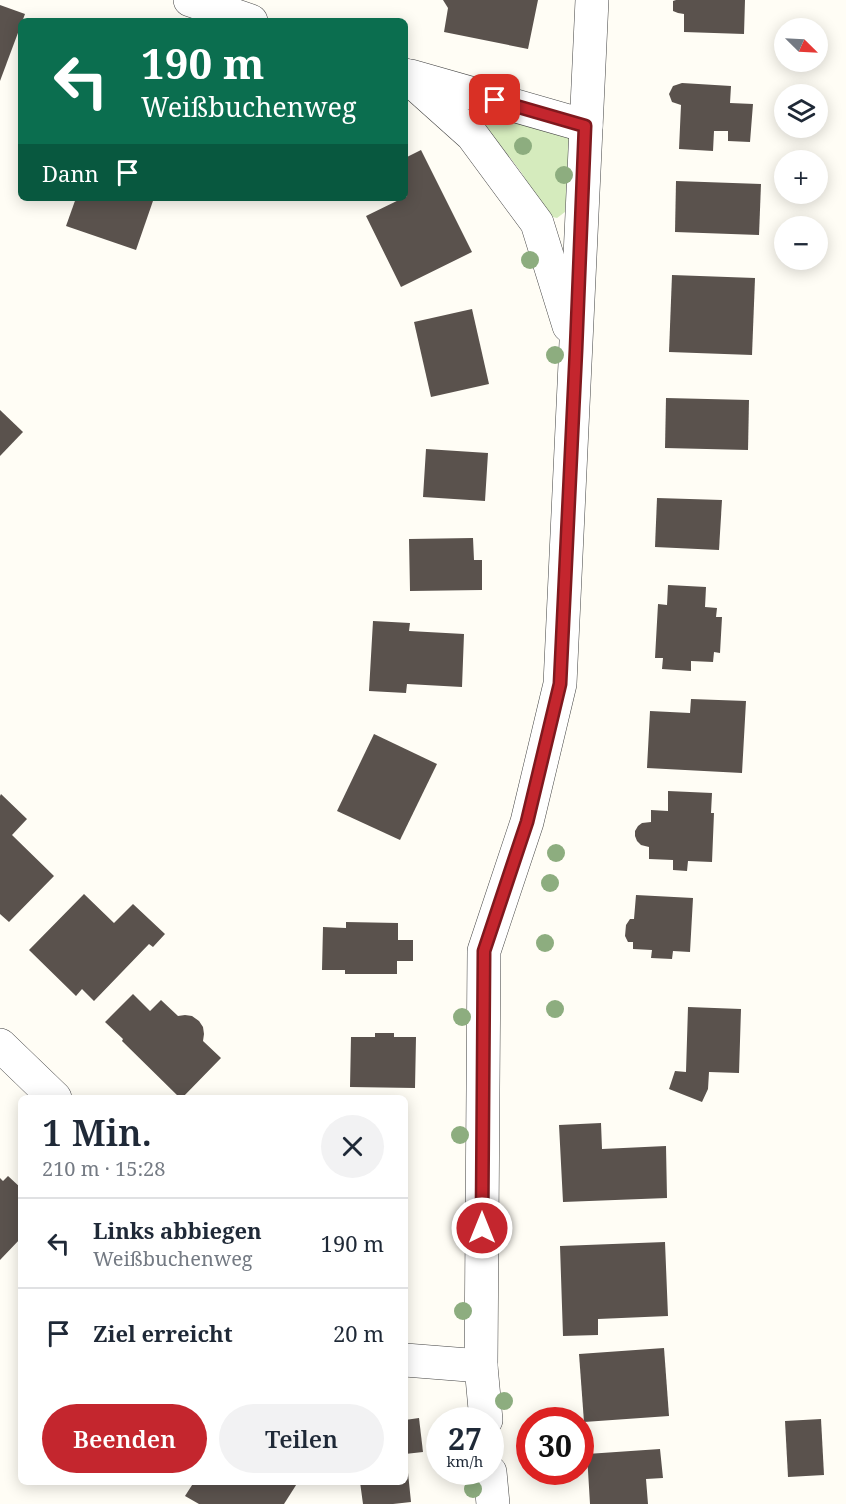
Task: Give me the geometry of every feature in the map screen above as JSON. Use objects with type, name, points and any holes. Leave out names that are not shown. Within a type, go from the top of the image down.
[{"type":"street","points":[[190,0],[242,18]]},
{"type":"street","points":[[485,1407],[481,1366],[484,951],[527,822],[560,684],[592,0]]},
{"type":"street","points":[[408,75],[585,126]]},
{"type":"street","points":[[408,77],[472,135],[537,223],[576,350]]},
{"type":"street","points":[[0,1045],[52,1095]]},
{"type":"street","points":[[408,1360],[481,1366]]},
{"type":"street","points":[[491,1485],[493,1504]]},
{"type":"green space","points":[[490,115],[561,129],[571,140],[565,212],[557,218],[548,216],[521,172],[487,131],[484,126]]},
{"type":"building","points":[[443,0],[538,0],[528,49],[444,32],[448,8]]},
{"type":"building","points":[[745,0],[744,34],[684,32],[684,14],[673,11],[673,1]]},
{"type":"building","points":[[0,5],[25,14],[24,18],[18,18],[18,33],[0,81]]},
{"type":"building","points":[[682,83],[731,86],[730,103],[753,104],[750,142],[728,141],[728,131],[714,131],[713,151],[679,149],[681,105],[672,102],[669,94],[673,86]]},
{"type":"building","points":[[421,150],[472,252],[401,287],[366,216],[397,201],[408,201],[408,156]]},
{"type":"building","points":[[676,181],[761,184],[759,235],[675,232]]},
{"type":"building","points":[[75,201],[153,201],[136,250],[66,226]]},
{"type":"building","points":[[672,275],[755,278],[752,355],[669,352]]},
{"type":"building","points":[[472,309],[489,384],[431,397],[414,322]]},
{"type":"building","points":[[666,398],[749,400],[748,450],[665,448]]},
{"type":"building","points":[[0,410],[23,432],[0,456]]},
{"type":"building","points":[[426,449],[488,453],[485,501],[423,497]]},
{"type":"building","points":[[657,498],[722,500],[719,550],[655,547]]},
{"type":"building","points":[[473,538],[474,560],[482,560],[482,590],[410,591],[409,539]]},
{"type":"building","points":[[668,585],[706,587],[705,607],[717,608],[716,617],[722,617],[720,653],[714,652],[713,662],[691,661],[691,671],[662,669],[663,658],[655,658],[658,604],[667,605]]},
{"type":"building","points":[[373,621],[410,623],[409,631],[464,634],[462,687],[407,684],[406,693],[369,691]]},
{"type":"building","points":[[691,699],[746,701],[742,773],[647,768],[650,711],[690,713]]},
{"type":"building","points":[[374,734],[437,764],[400,840],[337,811]]},
{"type":"building","points":[[668,791],[712,793],[711,813],[714,813],[712,862],[688,861],[687,871],[673,870],[673,860],[649,859],[649,847],[637,841],[635,831],[642,823],[651,822],[651,810],[668,811]]},
{"type":"building","points":[[1,794],[27,819],[12,835],[54,876],[9,922],[0,914]]},
{"type":"building","points":[[84,894],[114,923],[133,904],[165,934],[153,947],[149,944],[94,1001],[82,989],[76,996],[29,950]]},
{"type":"building","points":[[636,895],[693,898],[690,952],[673,951],[672,959],[651,958],[652,950],[633,949],[633,942],[628,942],[625,936],[626,925],[630,919],[634,919]]},
{"type":"building","points":[[346,922],[398,923],[398,940],[413,940],[413,961],[397,961],[397,974],[345,974],[345,970],[322,970],[323,927],[346,928]]},
{"type":"building","points":[[133,994],[150,1011],[161,1000],[178,1016],[192,1016],[199,1021],[203,1027],[203,1041],[221,1058],[185,1095],[177,1095],[105,1022]]},
{"type":"building","points":[[688,1007],[741,1009],[739,1073],[709,1072],[708,1089],[702,1102],[669,1089],[675,1071],[686,1072]]},
{"type":"building","points":[[375,1033],[394,1033],[394,1037],[416,1037],[415,1088],[350,1087],[351,1037],[375,1037]]},
{"type":"building","points":[[601,1123],[602,1149],[666,1146],[667,1198],[563,1202],[559,1125]]},
{"type":"building","points":[[8,1176],[18,1185],[18,1241],[0,1260],[0,1178],[3,1181]]},
{"type":"building","points":[[665,1242],[668,1316],[598,1319],[598,1335],[563,1336],[560,1246]]},
{"type":"building","points":[[664,1348],[669,1416],[594,1421],[594,1407],[583,1407],[579,1354]]},
{"type":"building","points":[[419,1418],[423,1452],[408,1454],[408,1420]]},
{"type":"building","points":[[821,1419],[824,1475],[788,1477],[785,1421]]},
{"type":"building","points":[[660,1449],[663,1478],[646,1479],[648,1504],[590,1504],[589,1485],[594,1485],[594,1454]]},
{"type":"building","points":[[408,1473],[411,1502],[363,1504],[360,1485],[408,1485]]},
{"type":"building","points":[[192,1485],[296,1485],[284,1504],[199,1504],[185,1496]]},
{"type":"route","points":[[482,1228],[484,951],[527,822],[560,684],[585,126],[495,100]]}]
